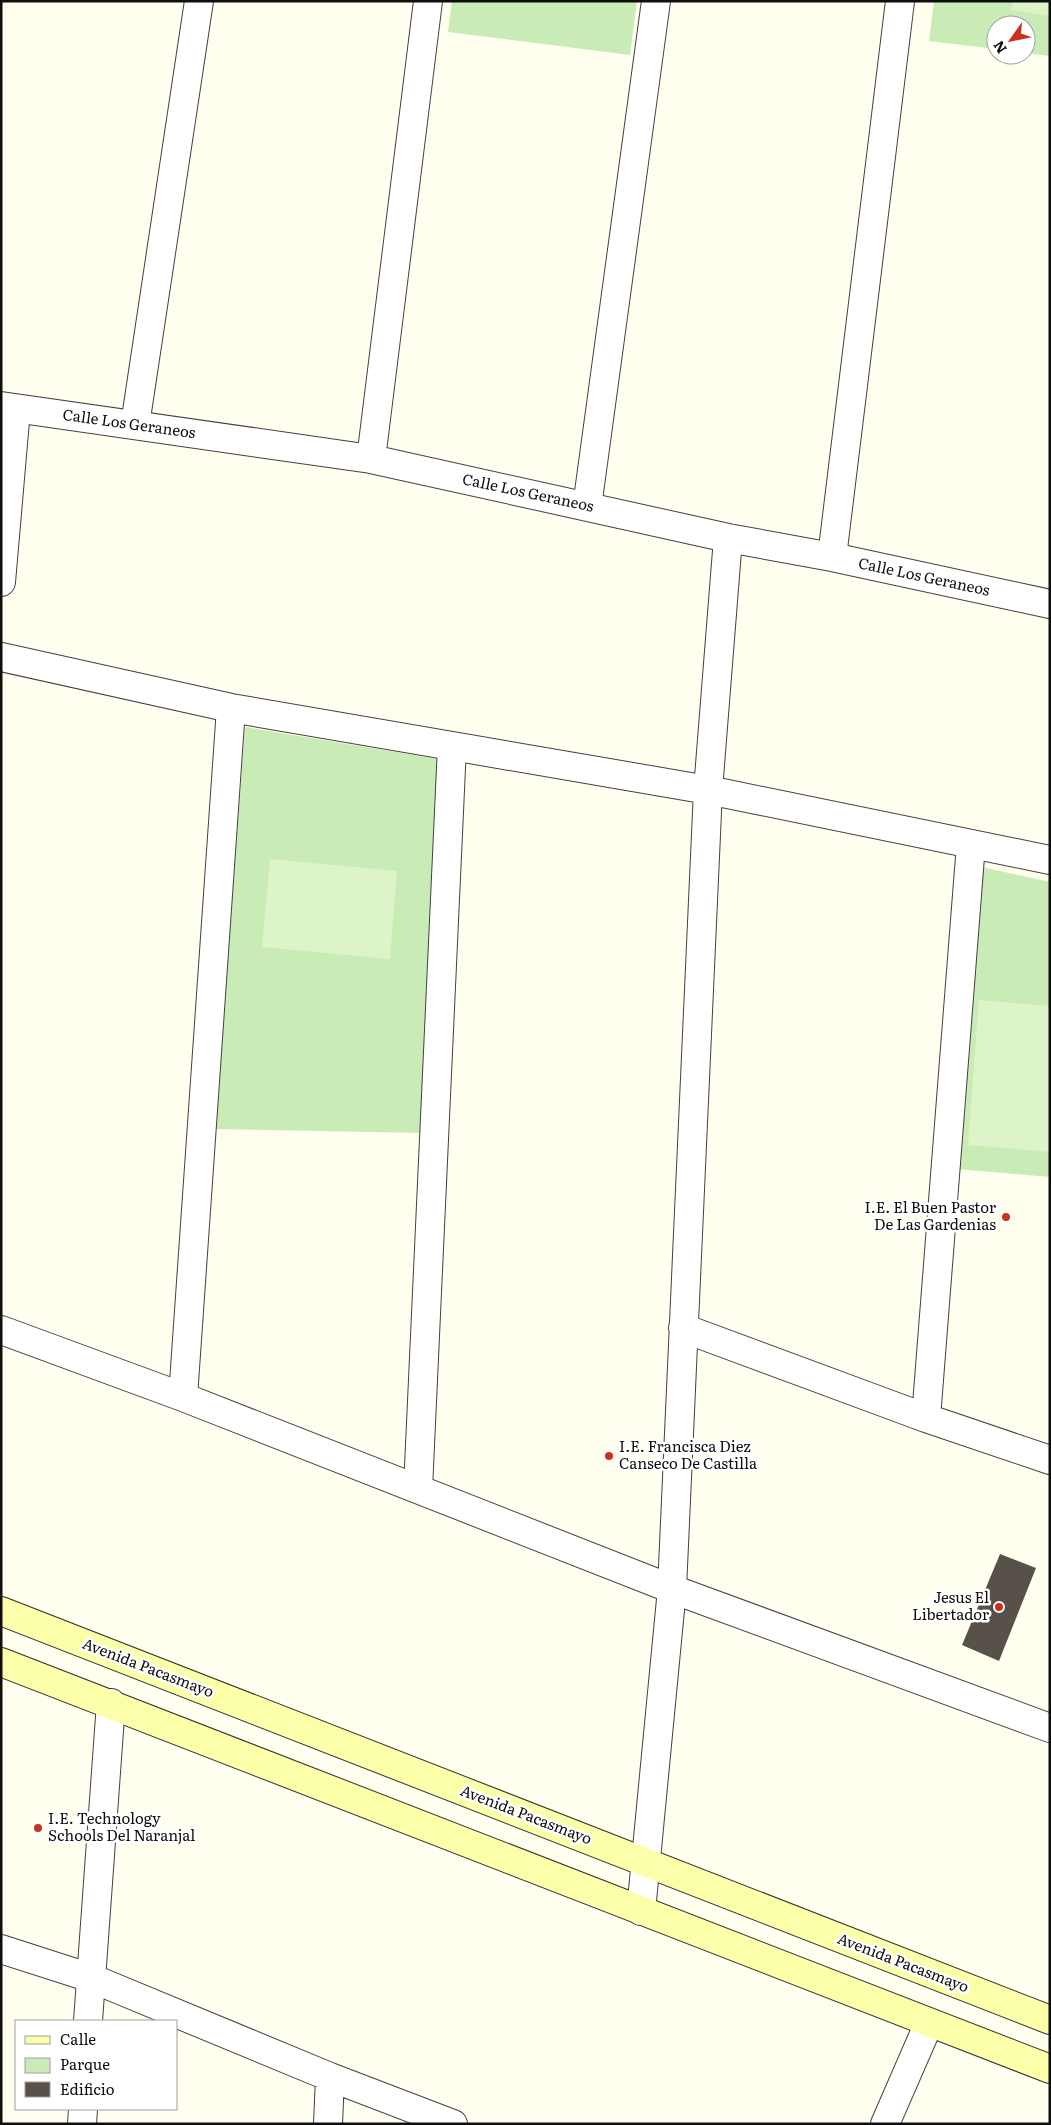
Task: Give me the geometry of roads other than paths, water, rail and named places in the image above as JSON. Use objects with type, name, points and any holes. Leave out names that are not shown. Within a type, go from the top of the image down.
[{"type":"main road","name":"Avenida Pacasmayo","points":[[1,1611],[1050,2020]]},
{"type":"main road","points":[[1,1662],[111,1703],[1050,2069]]},
{"type":"street","points":[[135,425],[199,1]]},
{"type":"street","points":[[371,459],[428,1]]},
{"type":"street","points":[[588,507],[656,1]]},
{"type":"street","points":[[832,557],[900,1]]},
{"type":"street","points":[[1,582],[8,407]]},
{"type":"street","name":"Calle Los Geraneos","points":[[8,407],[371,459],[728,538],[832,557],[1050,604]]},
{"type":"street","points":[[641,1911],[672,1588],[708,790],[728,538]]},
{"type":"street","points":[[1,657],[231,708],[708,790],[1050,860]]},
{"type":"street","points":[[183,1398],[231,708]]},
{"type":"street","points":[[418,1489],[452,746]]},
{"type":"street","points":[[926,1418],[971,844]]},
{"type":"street","points":[[683,1328],[926,1418],[1050,1460]]},
{"type":"street","points":[[1,1330],[183,1398],[672,1588],[1050,1728]]},
{"type":"street","points":[[88,2020],[111,1703]]},
{"type":"street","points":[[1,1949],[91,1978],[330,2077],[453,2124]]},
{"type":"street","points":[[885,2124],[929,2023]]},
{"type":"street","points":[[328,2124],[330,2077]]},
{"type":"street","points":[[82,2124],[83,2110]]},
{"type":"place","name":"I.E. El Buen Pastor De Las Gardenias","points":[[1006,1217]]},
{"type":"place","name":"I.E. Francisca Diez Canseco De Castilla","points":[[609,1456]]},
{"type":"place","name":"Jesus El Libertador","points":[[999,1607]]},
{"type":"place","name":"I.E. Technology Schools Del Naranjal","points":[[38,1828]]}]
